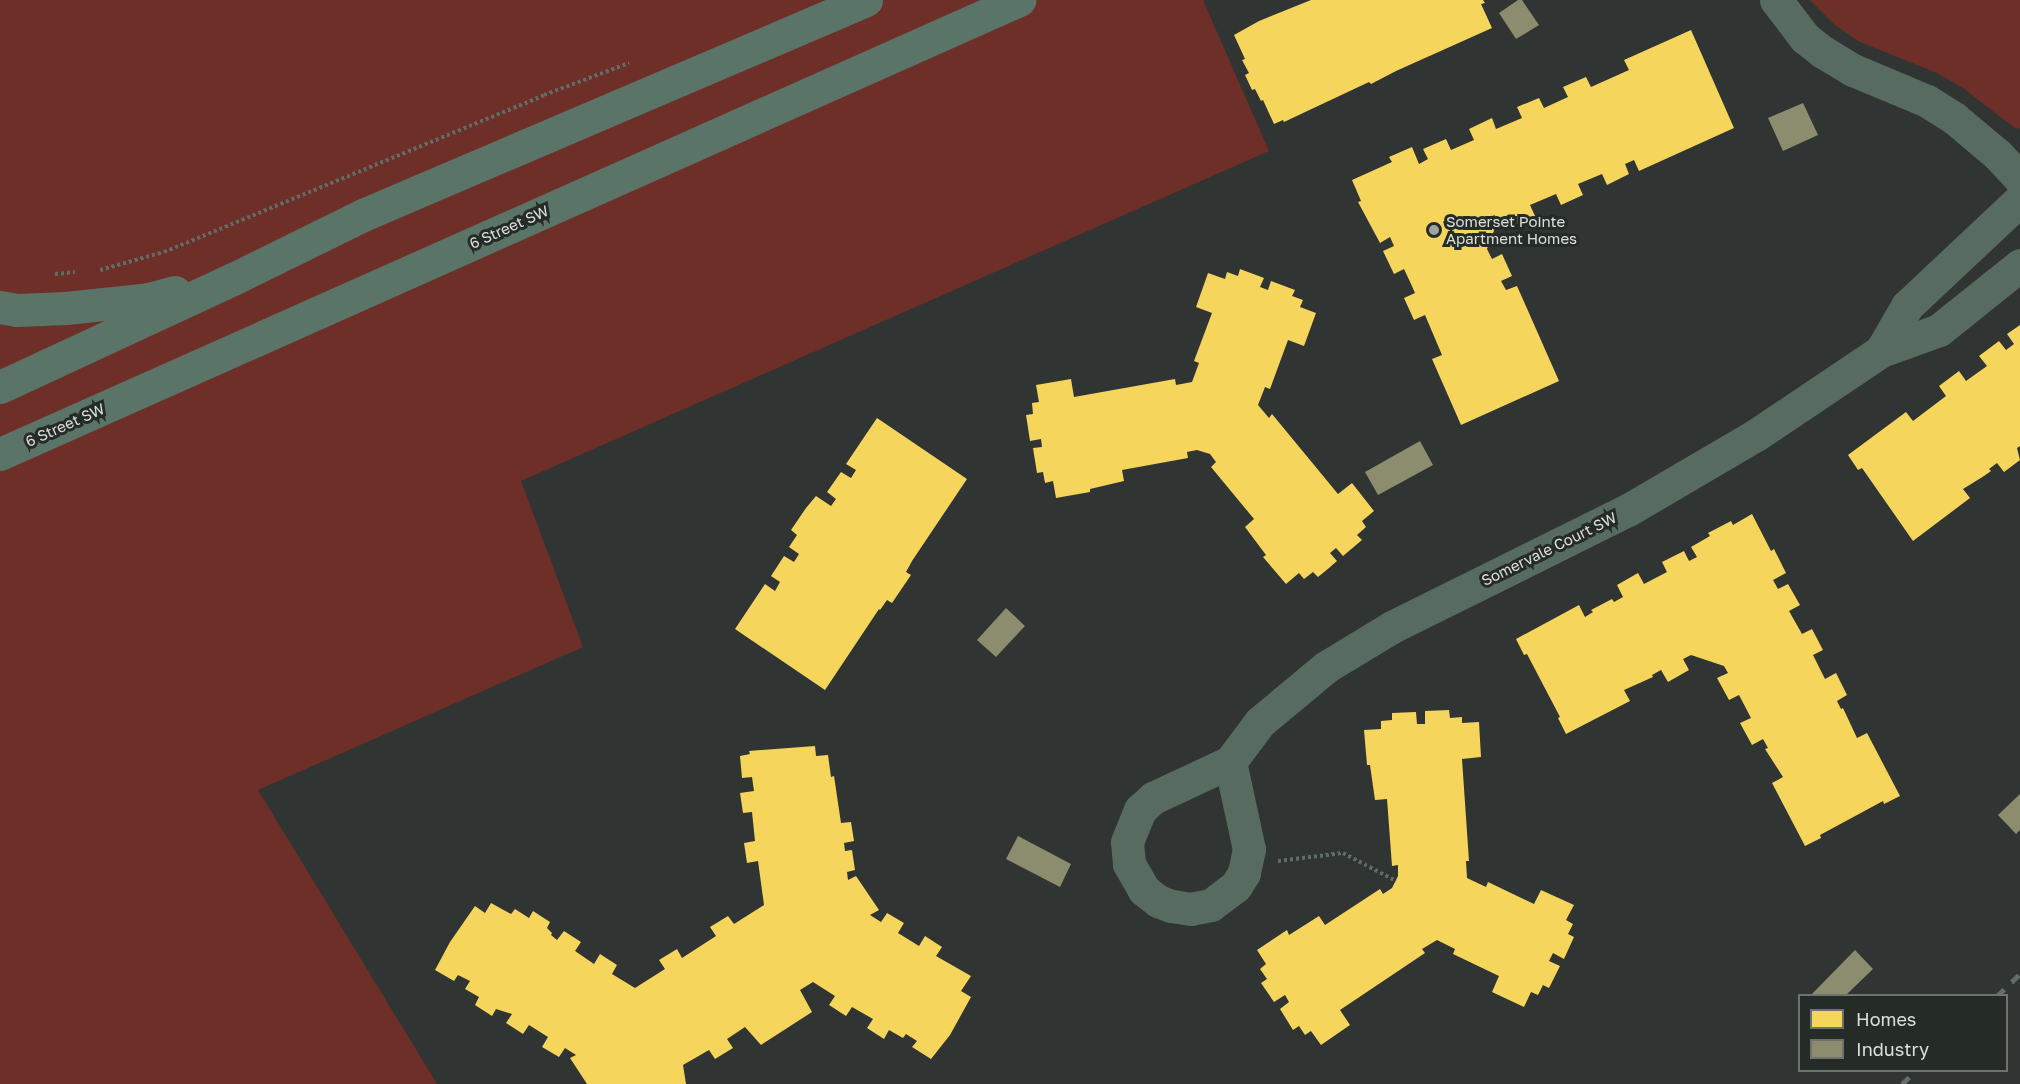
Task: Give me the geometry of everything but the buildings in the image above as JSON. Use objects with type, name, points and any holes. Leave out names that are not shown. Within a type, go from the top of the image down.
[{"type":"main road","points":[[0,387],[236,278],[363,215],[866,0]]},
{"type":"main road","name":"6 Street SW","points":[[0,454],[1019,0]]},
{"type":"main road","points":[[0,307],[17,310],[66,308],[149,299],[236,278]]},
{"type":"street","points":[[1776,0],[1805,38],[1824,52],[1853,70],[1927,101],[1954,118],[1998,155],[2020,179]]},
{"type":"street","name":"Somervale Court SW","points":[[1881,351],[1907,306],[2020,200]]},
{"type":"street","name":"Somervale Court SW","points":[[1230,762],[1249,849],[1244,873],[1236,886],[1211,905],[1191,909],[1158,901],[1144,890],[1129,864],[1127,842],[1140,810],[1152,798],[1230,762],[1260,722],[1326,667],[1458,593],[1628,510],[1756,435],[1881,351],[1939,330],[2020,265]]},
{"type":"path","points":[[89,271],[164,252],[544,95],[639,60]]},
{"type":"path","points":[[44,274],[78,272]]},
{"type":"path","points":[[1277,861],[1343,853],[1396,881]]},
{"type":"shaded area","points":[[0,0],[1203,0],[1269,151],[521,481],[583,647],[258,790],[437,1084],[0,1084]]},
{"type":"shaded area","points":[[1810,0],[2020,0],[2020,128],[2016,129],[1963,88],[1937,73],[1860,42],[1835,25]]},
{"type":"railway","points":[[1999,994],[2020,974]]},
{"type":"railway","points":[[1902,1084],[1914,1072]]},
{"type":"place","name":"Somerset Pointe Apartment Homes","points":[[1434,230]]}]
